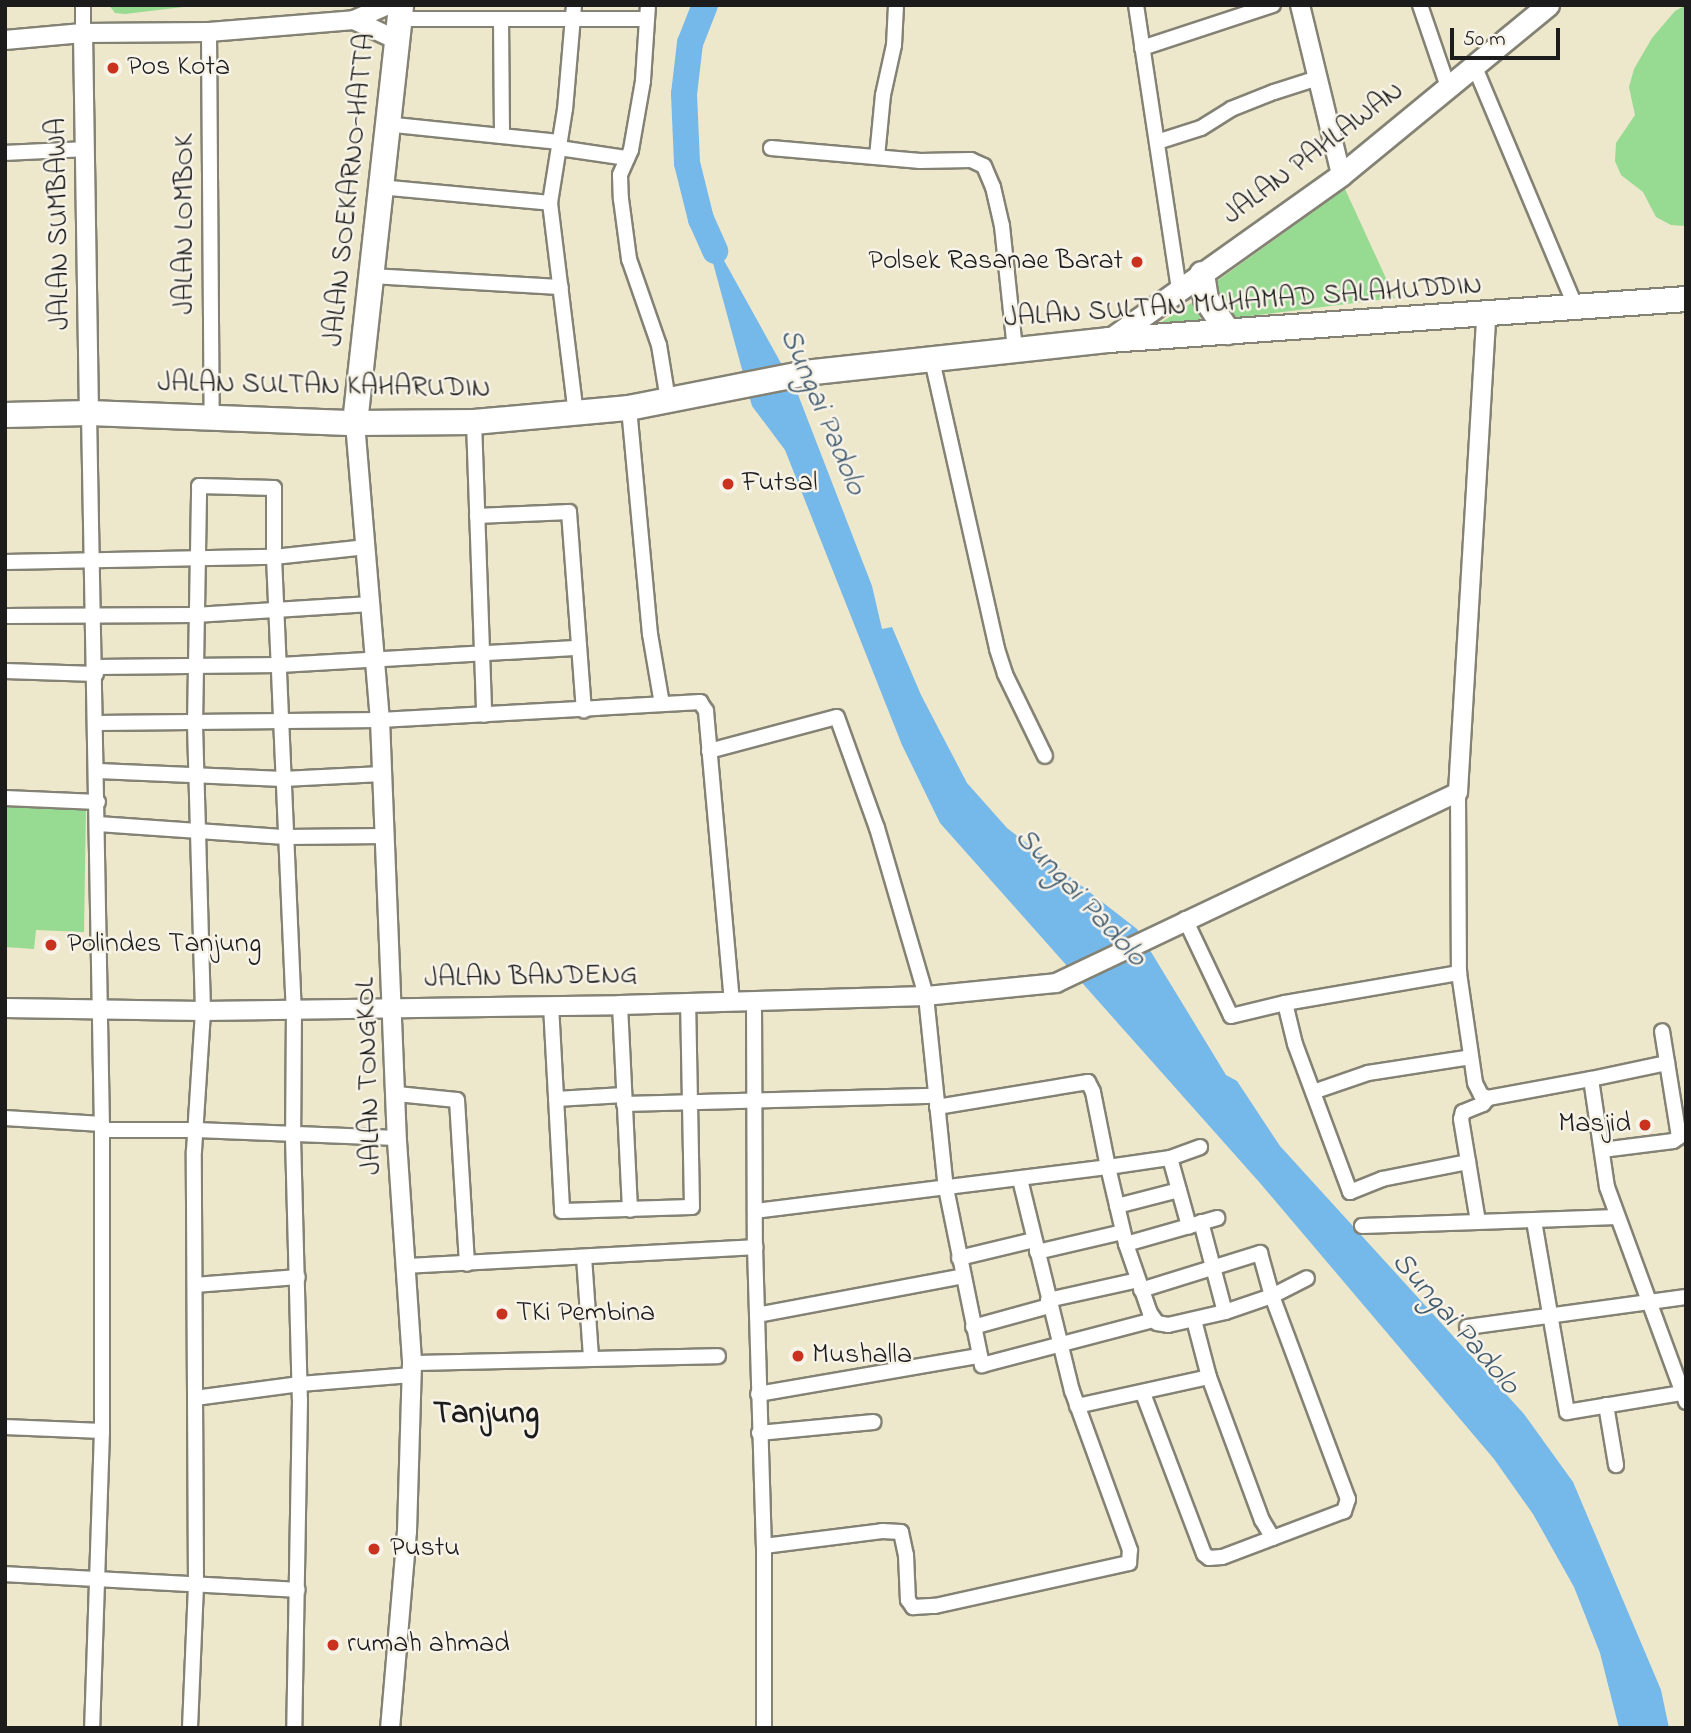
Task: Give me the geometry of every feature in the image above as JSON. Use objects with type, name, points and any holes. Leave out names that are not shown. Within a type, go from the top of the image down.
[{"type":"highway","name":"JALAN SOEKARNO-HATTA","points":[[355,423],[397,17]]},
{"type":"highway","points":[[1202,274],[1206,299],[1227,332]]},
{"type":"highway","name":"JALAN SULTAN MUHAMAD SALAHUDDIN","points":[[724,388],[805,373],[1109,340],[1686,299]]},
{"type":"highway","name":"JALAN SULTAN KAHARUDIN","points":[[5,415],[89,413],[212,415],[355,423],[474,422],[629,408],[724,388]]},
{"type":"main road","name":"JALAN PAHLAWAN","points":[[1109,340],[1341,175],[1548,5]]},
{"type":"street","points":[[83,5],[83,33]]},
{"type":"street","points":[[877,158],[883,95],[894,46],[895,5]]},
{"type":"street","points":[[1136,5],[1180,289]]},
{"type":"street","points":[[1142,48],[1273,5]]},
{"type":"street","points":[[1300,5],[1341,175]]},
{"type":"street","points":[[1420,5],[1448,87]]},
{"type":"street","points":[[5,40],[83,33],[209,32],[397,17],[501,19],[574,12],[648,12],[643,81],[627,158],[620,174],[626,243],[659,345],[668,400]]},
{"type":"street","points":[[574,12],[550,203],[576,414]]},
{"type":"street","points":[[354,20],[397,17]]},
{"type":"street","points":[[501,19],[502,136]]},
{"type":"street","name":"JALAN LOMBOK","points":[[209,32],[212,415]]},
{"type":"street","name":"JALAN SUMBAWA","points":[[83,33],[89,413]]},
{"type":"street","points":[[1474,65],[1576,308]]},
{"type":"street","points":[[1157,142],[1201,128],[1231,109],[1318,78]]},
{"type":"street","points":[[385,124],[502,136],[627,158]]},
{"type":"street","points":[[771,148],[920,161],[971,160],[984,166],[995,193],[1002,226],[1015,349]]},
{"type":"street","points":[[5,153],[86,149]]},
{"type":"street","points":[[379,187],[550,203]]},
{"type":"street","points":[[370,276],[561,286]]},
{"type":"street","points":[[1486,315],[1458,792],[1459,973],[1475,1083],[1481,1095],[1488,1098],[1667,1063]]},
{"type":"street","points":[[932,359],[997,649],[1005,674],[1045,756]]},
{"type":"street","points":[[629,408],[650,634],[662,704]]},
{"type":"street","points":[[89,413],[98,771],[102,1127],[102,1431],[92,1728]]},
{"type":"street","points":[[474,422],[484,715]]},
{"type":"street","name":"JALAN TONGKOL","points":[[355,423],[380,720],[397,1138],[412,1369],[407,1531],[390,1728]]},
{"type":"street","points":[[190,1728],[196,1585],[196,1129],[203,1011],[195,723],[199,486],[274,488],[274,557],[294,1008],[293,1133],[300,1384],[294,1728]]},
{"type":"street","points":[[477,516],[569,512],[584,710]]},
{"type":"street","points":[[5,562],[274,557],[366,547]]},
{"type":"street","points":[[5,616],[195,615],[371,604]]},
{"type":"street","points":[[5,671],[280,665],[579,648]]},
{"type":"street","points":[[97,723],[380,720],[704,704],[732,1001]]},
{"type":"street","points":[[709,751],[837,717],[877,828],[926,996],[946,1188],[982,1365],[1153,1320],[1168,1325],[1225,1312],[1272,1296],[1307,1278]]},
{"type":"street","points":[[98,771],[197,778],[283,779],[383,774]]},
{"type":"street","points":[[1458,792],[1185,919],[1230,1016],[1285,1003],[1459,973]]},
{"type":"street","points":[[5,798],[98,802]]},
{"type":"street","points":[[98,824],[286,837],[384,836]]},
{"type":"street","name":"JALAN BANDENG","points":[[5,1008],[203,1011],[393,1006],[620,1005],[926,996],[1056,983],[1185,919]]},
{"type":"street","points":[[754,1000],[755,1247],[764,1546],[764,1728]]},
{"type":"street","points":[[551,1005],[562,1211],[630,1210],[692,1207],[688,1002]]},
{"type":"street","points":[[1285,1003],[1295,1044],[1350,1192],[1382,1179],[1468,1162]]},
{"type":"street","points":[[620,1005],[630,1210]]},
{"type":"street","points":[[1602,1150],[1672,1141],[1679,1137],[1662,1031]]},
{"type":"street","points":[[1312,1092],[1368,1073],[1471,1057]]},
{"type":"street","points":[[1534,1222],[1567,1412],[1606,1405],[1684,1398],[1607,1188],[1591,1079]]},
{"type":"street","points":[[556,1099],[936,1102],[1088,1082],[1093,1092],[1125,1238],[1153,1320]]},
{"type":"street","points":[[397,1094],[457,1100],[467,1264]]},
{"type":"street","points":[[1478,1222],[1461,1119],[1463,1112],[1483,1104],[1488,1098]]},
{"type":"street","points":[[5,1118],[102,1127],[397,1138]]},
{"type":"street","points":[[755,1211],[1020,1180],[1170,1158],[1200,1147]]},
{"type":"street","points":[[1170,1158],[1178,1190],[1213,1267],[1225,1312]]},
{"type":"street","points":[[764,1546],[882,1531],[901,1532],[908,1576],[908,1600],[913,1607],[935,1606],[1129,1563],[1130,1550],[1077,1406],[1059,1345],[1020,1180]]},
{"type":"street","points":[[1117,1206],[1178,1190]]},
{"type":"street","points":[[1362,1226],[1617,1217]]},
{"type":"street","points":[[959,1258],[1036,1246],[1125,1238],[1217,1218]]},
{"type":"street","points":[[406,1266],[755,1247]]},
{"type":"street","points":[[973,1327],[1049,1303],[1140,1285],[1260,1253],[1272,1296],[1349,1499],[1344,1511],[1213,1560],[1206,1556],[1143,1393]]},
{"type":"street","points":[[584,1257],[591,1359]]},
{"type":"street","points":[[757,1315],[963,1276]]},
{"type":"street","points":[[195,1285],[298,1277]]},
{"type":"street","points":[[1466,1327],[1686,1297]]},
{"type":"street","points":[[1194,1320],[1209,1377],[1262,1520],[1273,1538]]},
{"type":"street","points":[[195,1398],[412,1369],[591,1359],[718,1356]]},
{"type":"street","points":[[758,1394],[979,1356]]},
{"type":"street","points":[[1077,1406],[1209,1377]]},
{"type":"street","points":[[1606,1405],[1616,1465]]},
{"type":"street","points":[[759,1433],[873,1422]]},
{"type":"street","points":[[5,1427],[102,1431]]},
{"type":"street","points":[[5,1574],[298,1590]]},
{"type":"green space","points":[[109,5],[200,5],[125,14],[115,13]]},
{"type":"green space","points":[[1686,5],[1686,226],[1671,225],[1656,217],[1643,192],[1621,175],[1615,161],[1616,143],[1635,115],[1629,87],[1634,69],[1652,38],[1675,11]]},
{"type":"green space","points":[[1345,189],[1395,298],[1225,319],[1210,286]]},
{"type":"green space","points":[[1193,302],[1202,322],[1154,327]]},
{"type":"green space","points":[[5,802],[86,805],[84,932],[36,930],[34,949],[5,947]]},
{"type":"water","points":[[701,219],[797,392],[872,586],[882,629],[892,627],[921,695],[967,783],[1007,828],[1137,929],[1226,1075],[1237,1081],[1280,1146],[1524,1414],[1573,1482],[1661,1690],[1669,1728],[1619,1728],[1600,1653],[1574,1587],[1533,1514],[1494,1459],[1260,1183],[940,823],[902,745],[785,450],[752,406]]},
{"type":"waterway","name":"Sungai Padolo","points":[[705,5],[690,43],[684,94],[687,163],[701,219],[715,251]]},
{"type":"place","name":"Pos Kota","points":[[113,68]]},
{"type":"place","name":"Polsek Rasanae Barat","points":[[1137,262]]},
{"type":"place","name":"Futsal","points":[[728,484]]},
{"type":"place","name":"Polindes Tanjung","points":[[51,945]]},
{"type":"place","name":"Masjid","points":[[1645,1125]]},
{"type":"place","name":"TKi Pembina","points":[[502,1314]]},
{"type":"place","name":"Mushalla","points":[[798,1356]]},
{"type":"place","name":"Pustu","points":[[374,1549]]},
{"type":"place","name":"rumah ahmad","points":[[333,1645]]},
{"type":"district","name":"Tanjung","points":[[486,1415]]}]
